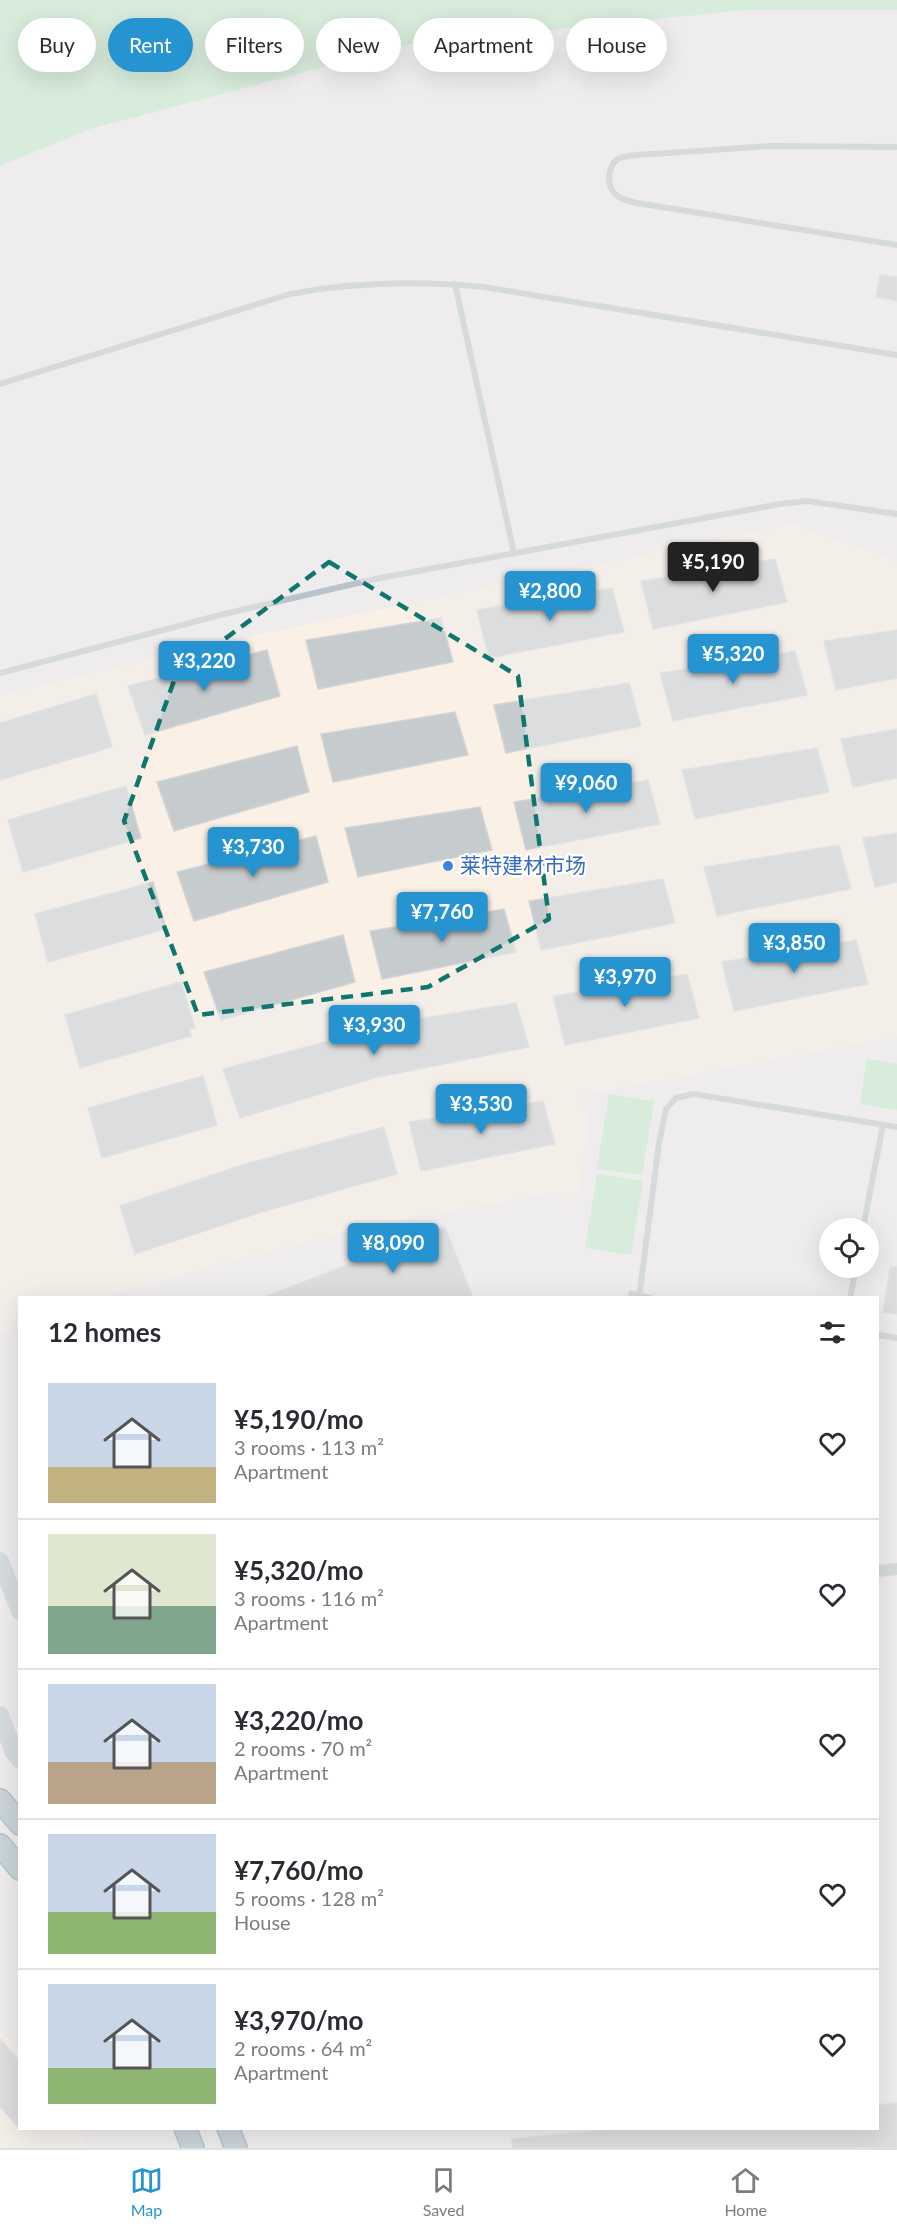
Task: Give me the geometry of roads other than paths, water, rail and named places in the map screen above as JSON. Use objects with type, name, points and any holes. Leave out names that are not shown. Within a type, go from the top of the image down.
[{"type":"highway","points":[[0,1800],[18,1822]]},
{"type":"highway","points":[[0,1845],[17,1865]]},
{"type":"highway","points":[[186,2130],[193,2148]]},
{"type":"highway","points":[[229,2130],[236,2148]]},
{"type":"main road","points":[[0,1561],[18,1606]]},
{"type":"main road","points":[[0,1715],[14,1754],[18,1758]]},
{"type":"street","points":[[879,1570],[897,1569]]},
{"type":"lane","points":[[897,147],[770,146],[637,155],[620,157],[612,165],[610,176],[610,185],[615,194],[637,203],[897,245]]},
{"type":"lane","points":[[454,284],[514,553]]},
{"type":"lane","points":[[0,384],[290,294],[327,287],[454,284],[484,287],[897,356]]},
{"type":"lane","points":[[0,673],[224,614],[375,579],[780,504],[817,502],[897,513],[897,519]]},
{"type":"lane","points":[[639,1296],[659,1143],[666,1109],[676,1098],[693,1094],[897,1127]]},
{"type":"lane","points":[[865,1218],[883,1125]]},
{"type":"lane","points":[[850,1296],[854,1278]]},
{"type":"lane","points":[[631,1294],[636,1296]]},
{"type":"lane","points":[[879,1335],[897,1338]]},
{"type":"place","name":"莱特建材市场","points":[[448,866]]}]
